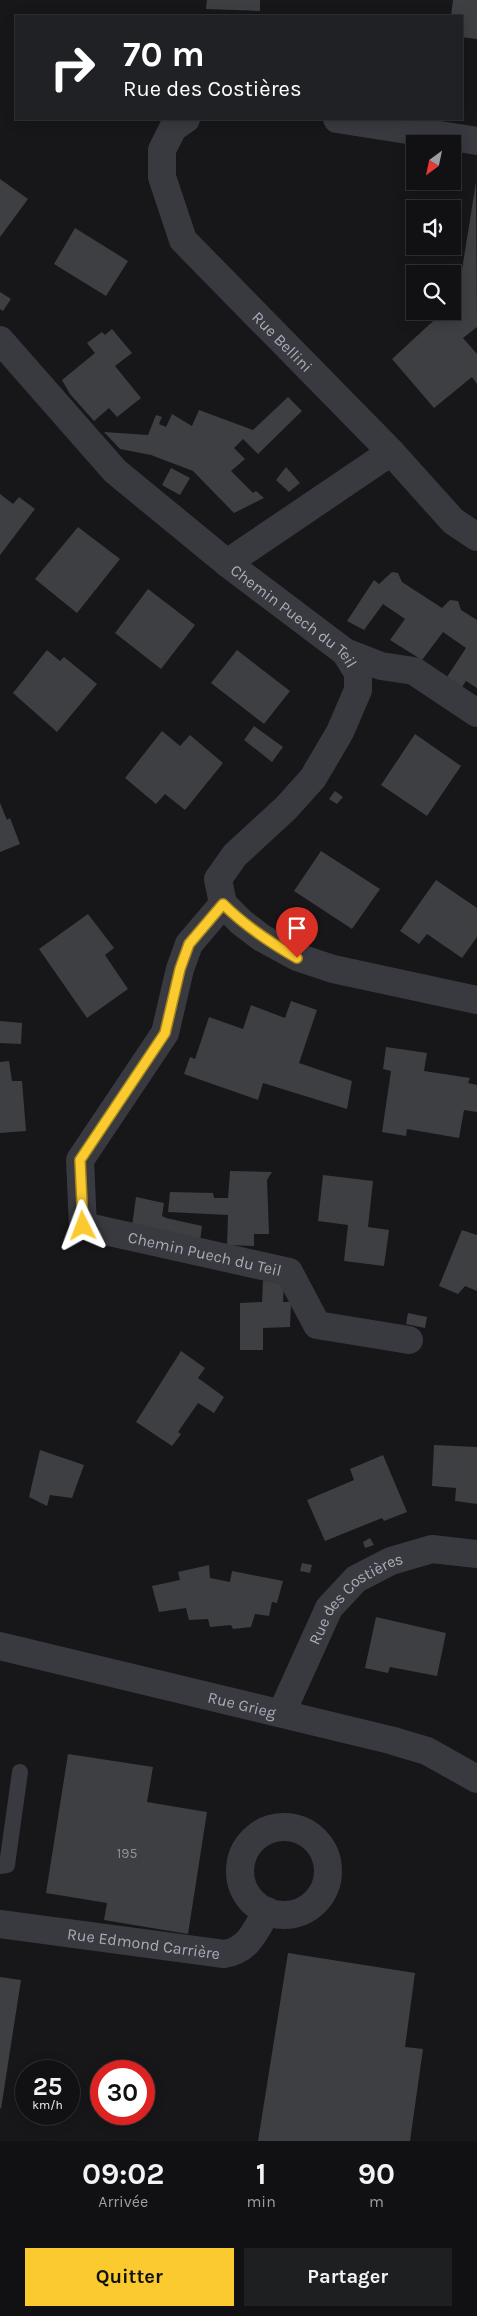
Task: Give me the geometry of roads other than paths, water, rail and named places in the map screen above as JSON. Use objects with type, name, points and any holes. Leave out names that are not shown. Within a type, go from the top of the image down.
[{"type":"street","name":"Rue Bellini","points":[[185,120],[173,128],[162,150],[162,176],[167,198],[182,240],[391,452],[453,521],[477,537]]},
{"type":"street","points":[[343,120],[477,141]]},
{"type":"street","name":"Chemin Puech du Teil","points":[[0,340],[115,471],[227,563],[345,652],[358,673],[358,690],[340,732],[314,778],[286,808],[235,855],[218,879],[223,904],[189,944],[180,969],[165,1033],[80,1160],[83,1226],[289,1272],[317,1325],[409,1340]]},
{"type":"street","points":[[227,563],[391,452]]},
{"type":"street","points":[[345,652],[381,666],[414,671],[477,713]]},
{"type":"street","points":[[223,904],[241,922],[262,938],[297,958],[333,969],[477,1000]]},
{"type":"street","name":"Rue des Costières","points":[[282,1712],[329,1608],[356,1578],[391,1561],[432,1549],[477,1554]]},
{"type":"street","name":"Rue Grieg","points":[[0,1646],[282,1712],[427,1751],[477,1779]]},
{"type":"street","name":"Rue Edmond Carrière","points":[[0,1924],[224,1954],[236,1952],[246,1945],[267,1911]]},
{"type":"lane","points":[[0,1866],[7,1865],[20,1772]]}]
